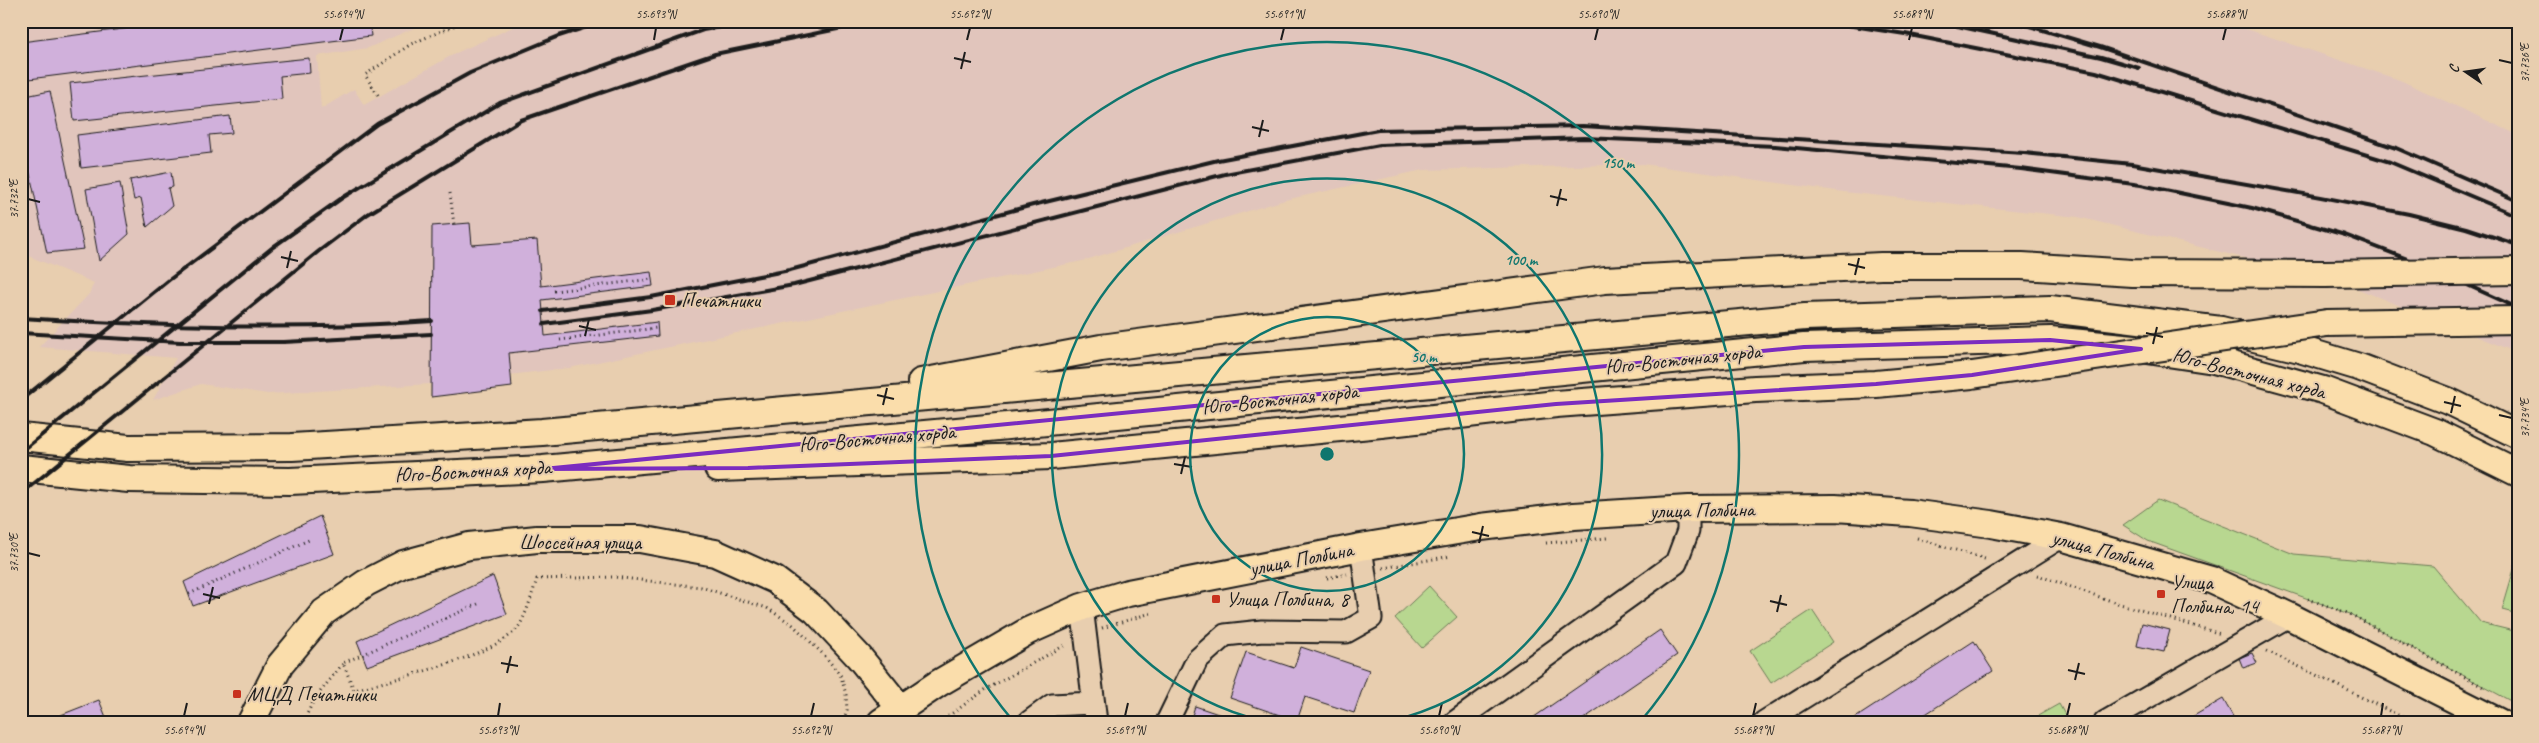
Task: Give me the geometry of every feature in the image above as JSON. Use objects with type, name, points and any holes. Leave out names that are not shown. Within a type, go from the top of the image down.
[{"type":"main road","points":[[780,409],[1101,348],[1605,280],[1881,266],[2022,266],[2132,273],[2518,271]]},
{"type":"main road","name":"Юго-Восточная хорда","points":[[21,437],[128,448],[292,447],[542,432],[1805,317],[2050,309],[2221,330],[2296,348],[2359,367],[2448,400],[2518,435]]},
{"type":"main road","points":[[543,468],[748,468],[1051,456],[1380,424],[1556,404],[1755,389],[1876,384],[1972,375],[2327,323],[2518,320]]},
{"type":"main road","name":"Юго-Восточная хорда","points":[[21,468],[130,479],[290,481],[543,468],[957,431],[1804,347],[2050,340],[2134,348],[2214,360],[2323,390],[2435,432],[2518,473]]},
{"type":"main road","name":"улица Полбина","points":[[890,715],[1028,632],[1082,607],[1156,586],[1363,559],[1481,527],[1574,516],[1688,509],[1835,508],[1910,513],[1990,524],[2061,537],[2211,580],[2290,616],[2499,722]]},
{"type":"main road","name":"Шоссейная улица","points":[[251,722],[280,665],[324,612],[366,583],[403,564],[469,546],[537,539],[640,539],[714,553],[774,580],[816,611],[859,657],[890,715]]},
{"type":"lane","points":[[1455,722],[1676,562],[1688,531],[1688,509]]},
{"type":"lane","points":[[1764,722],[2061,537]]},
{"type":"lane","points":[[1166,722],[1197,660],[1225,635],[1262,631],[1346,632],[1371,618],[1363,559]]},
{"type":"lane","points":[[1029,722],[1052,705],[1095,712],[1082,607]]},
{"type":"lane","points":[[2105,722],[2290,616]]},
{"type":"path","points":[[378,95],[365,75],[411,44],[466,21]]},
{"type":"path","points":[[450,193],[454,225]]},
{"type":"path","points":[[554,290],[652,279]]},
{"type":"path","points":[[560,340],[657,328]]},
{"type":"path","points":[[1908,535],[2117,603],[2246,641],[2412,722]]},
{"type":"path","points":[[1544,544],[1611,538]]},
{"type":"path","points":[[189,594],[311,539]]},
{"type":"path","points":[[1324,579],[1363,559],[1459,555]]},
{"type":"path","points":[[343,663],[354,690],[421,672],[489,649],[519,627],[537,580],[614,577],[701,587],[768,608],[793,625],[824,655],[840,676],[846,702],[843,722]]},
{"type":"path","points":[[303,722],[314,700],[343,663],[478,604]]},
{"type":"path","points":[[940,722],[985,690],[1058,647],[1085,638],[1106,626],[1153,612]]},
{"type":"path","points":[[2350,614],[2493,692]]},
{"type":"highlighted area","points":[[2050,340],[2141,349],[1972,375],[1876,384],[1556,404],[1051,456],[748,468],[543,469],[1804,347]]},
{"type":"shaded area","points":[[21,21],[430,21],[368,48],[317,56],[321,109],[354,89],[364,105],[454,54],[526,21],[2222,21],[2400,80],[2518,135],[2518,353],[2338,281],[2078,217],[1844,192],[1643,164],[1423,170],[1285,200],[1082,261],[569,368],[430,384],[268,394],[201,384],[153,400],[176,358],[39,347],[89,294],[94,283],[26,255],[21,240]]},
{"type":"green space","points":[[2158,500],[2294,554],[2433,566],[2481,623],[2518,632],[2518,705],[2350,614],[2148,541],[2123,525]]},
{"type":"green space","points":[[2518,559],[2518,614],[2502,610]]},
{"type":"green space","points":[[1429,586],[1457,617],[1422,648],[1395,618]]},
{"type":"green space","points":[[1812,610],[1833,642],[1771,683],[1750,651]]},
{"type":"green space","points":[[2059,704],[2069,722],[2027,722]]},
{"type":"building","points":[[186,21],[369,21],[371,36],[21,80],[21,42]]},
{"type":"building","points":[[309,58],[310,73],[280,76],[282,99],[74,121],[70,83]]},
{"type":"building","points":[[50,91],[84,249],[47,253],[21,132],[21,97]]},
{"type":"building","points":[[230,116],[232,133],[209,135],[211,153],[81,168],[77,135]]},
{"type":"building","points":[[171,172],[173,187],[168,188],[172,206],[147,227],[141,198],[134,200],[130,180]]},
{"type":"building","points":[[120,183],[129,234],[99,261],[86,189]]},
{"type":"building","points":[[470,223],[472,245],[537,240],[541,286],[651,272],[653,286],[542,300],[545,336],[657,322],[658,336],[509,353],[512,387],[431,397],[432,226]]},
{"type":"building","points":[[320,516],[334,554],[193,606],[184,582]]},
{"type":"building","points":[[493,576],[507,614],[367,666],[357,641]]},
{"type":"building","points":[[2142,623],[2170,630],[2164,652],[2137,646]]},
{"type":"building","points":[[1660,630],[1677,655],[1579,722],[1527,722]]},
{"type":"building","points":[[1974,641],[1993,671],[1913,722],[1849,722]]},
{"type":"building","points":[[1301,647],[1369,670],[1354,713],[1305,697],[1297,721],[1230,698],[1246,652],[1294,668]]},
{"type":"building","points":[[2252,653],[2257,663],[2243,668],[2239,658]]},
{"type":"building","points":[[2223,699],[2236,722],[2183,722],[2185,721]]},
{"type":"building","points":[[99,700],[108,722],[43,722]]},
{"type":"building","points":[[1195,706],[1230,718],[1229,722],[1190,722]]},
{"type":"railway","points":[[21,400],[169,280],[377,124],[470,73],[559,36],[605,21]]},
{"type":"railway","points":[[21,452],[273,247],[342,198],[500,103],[703,30],[756,21]]},
{"type":"railway","points":[[21,494],[319,251],[368,214],[521,120],[715,54],[867,23],[893,21]]},
{"type":"railway","points":[[1820,21],[1905,34],[2096,72],[2390,162],[2518,216]]},
{"type":"railway","points":[[1934,21],[2101,57],[2139,68]]},
{"type":"railway","points":[[2012,21],[2100,47],[2396,148],[2518,201]]},
{"type":"railway","points":[[543,311],[651,297],[790,270],[1033,205],[1218,160],[1378,130],[1583,126],[2024,153],[2132,164],[2321,197],[2409,214],[2466,228],[2518,245]]},
{"type":"railway","points":[[544,324],[652,310],[794,285],[1225,174],[1380,145],[1584,138],[1775,146],[2021,169],[2141,185],[2252,208],[2345,235],[2423,265],[2518,308]]},
{"type":"railway","points":[[21,318],[277,327],[432,321]]},
{"type":"railway","points":[[21,333],[180,342],[284,342],[431,334]]},
{"type":"place","name":"Печатники","points":[[670,300]]},
{"type":"place","name":"Улица Полбина, 14","points":[[2161,594]]},
{"type":"place","name":"Улица Полбина, 8","points":[[1216,599]]},
{"type":"place","name":"МЦД Печатники","points":[[237,694]]}]
